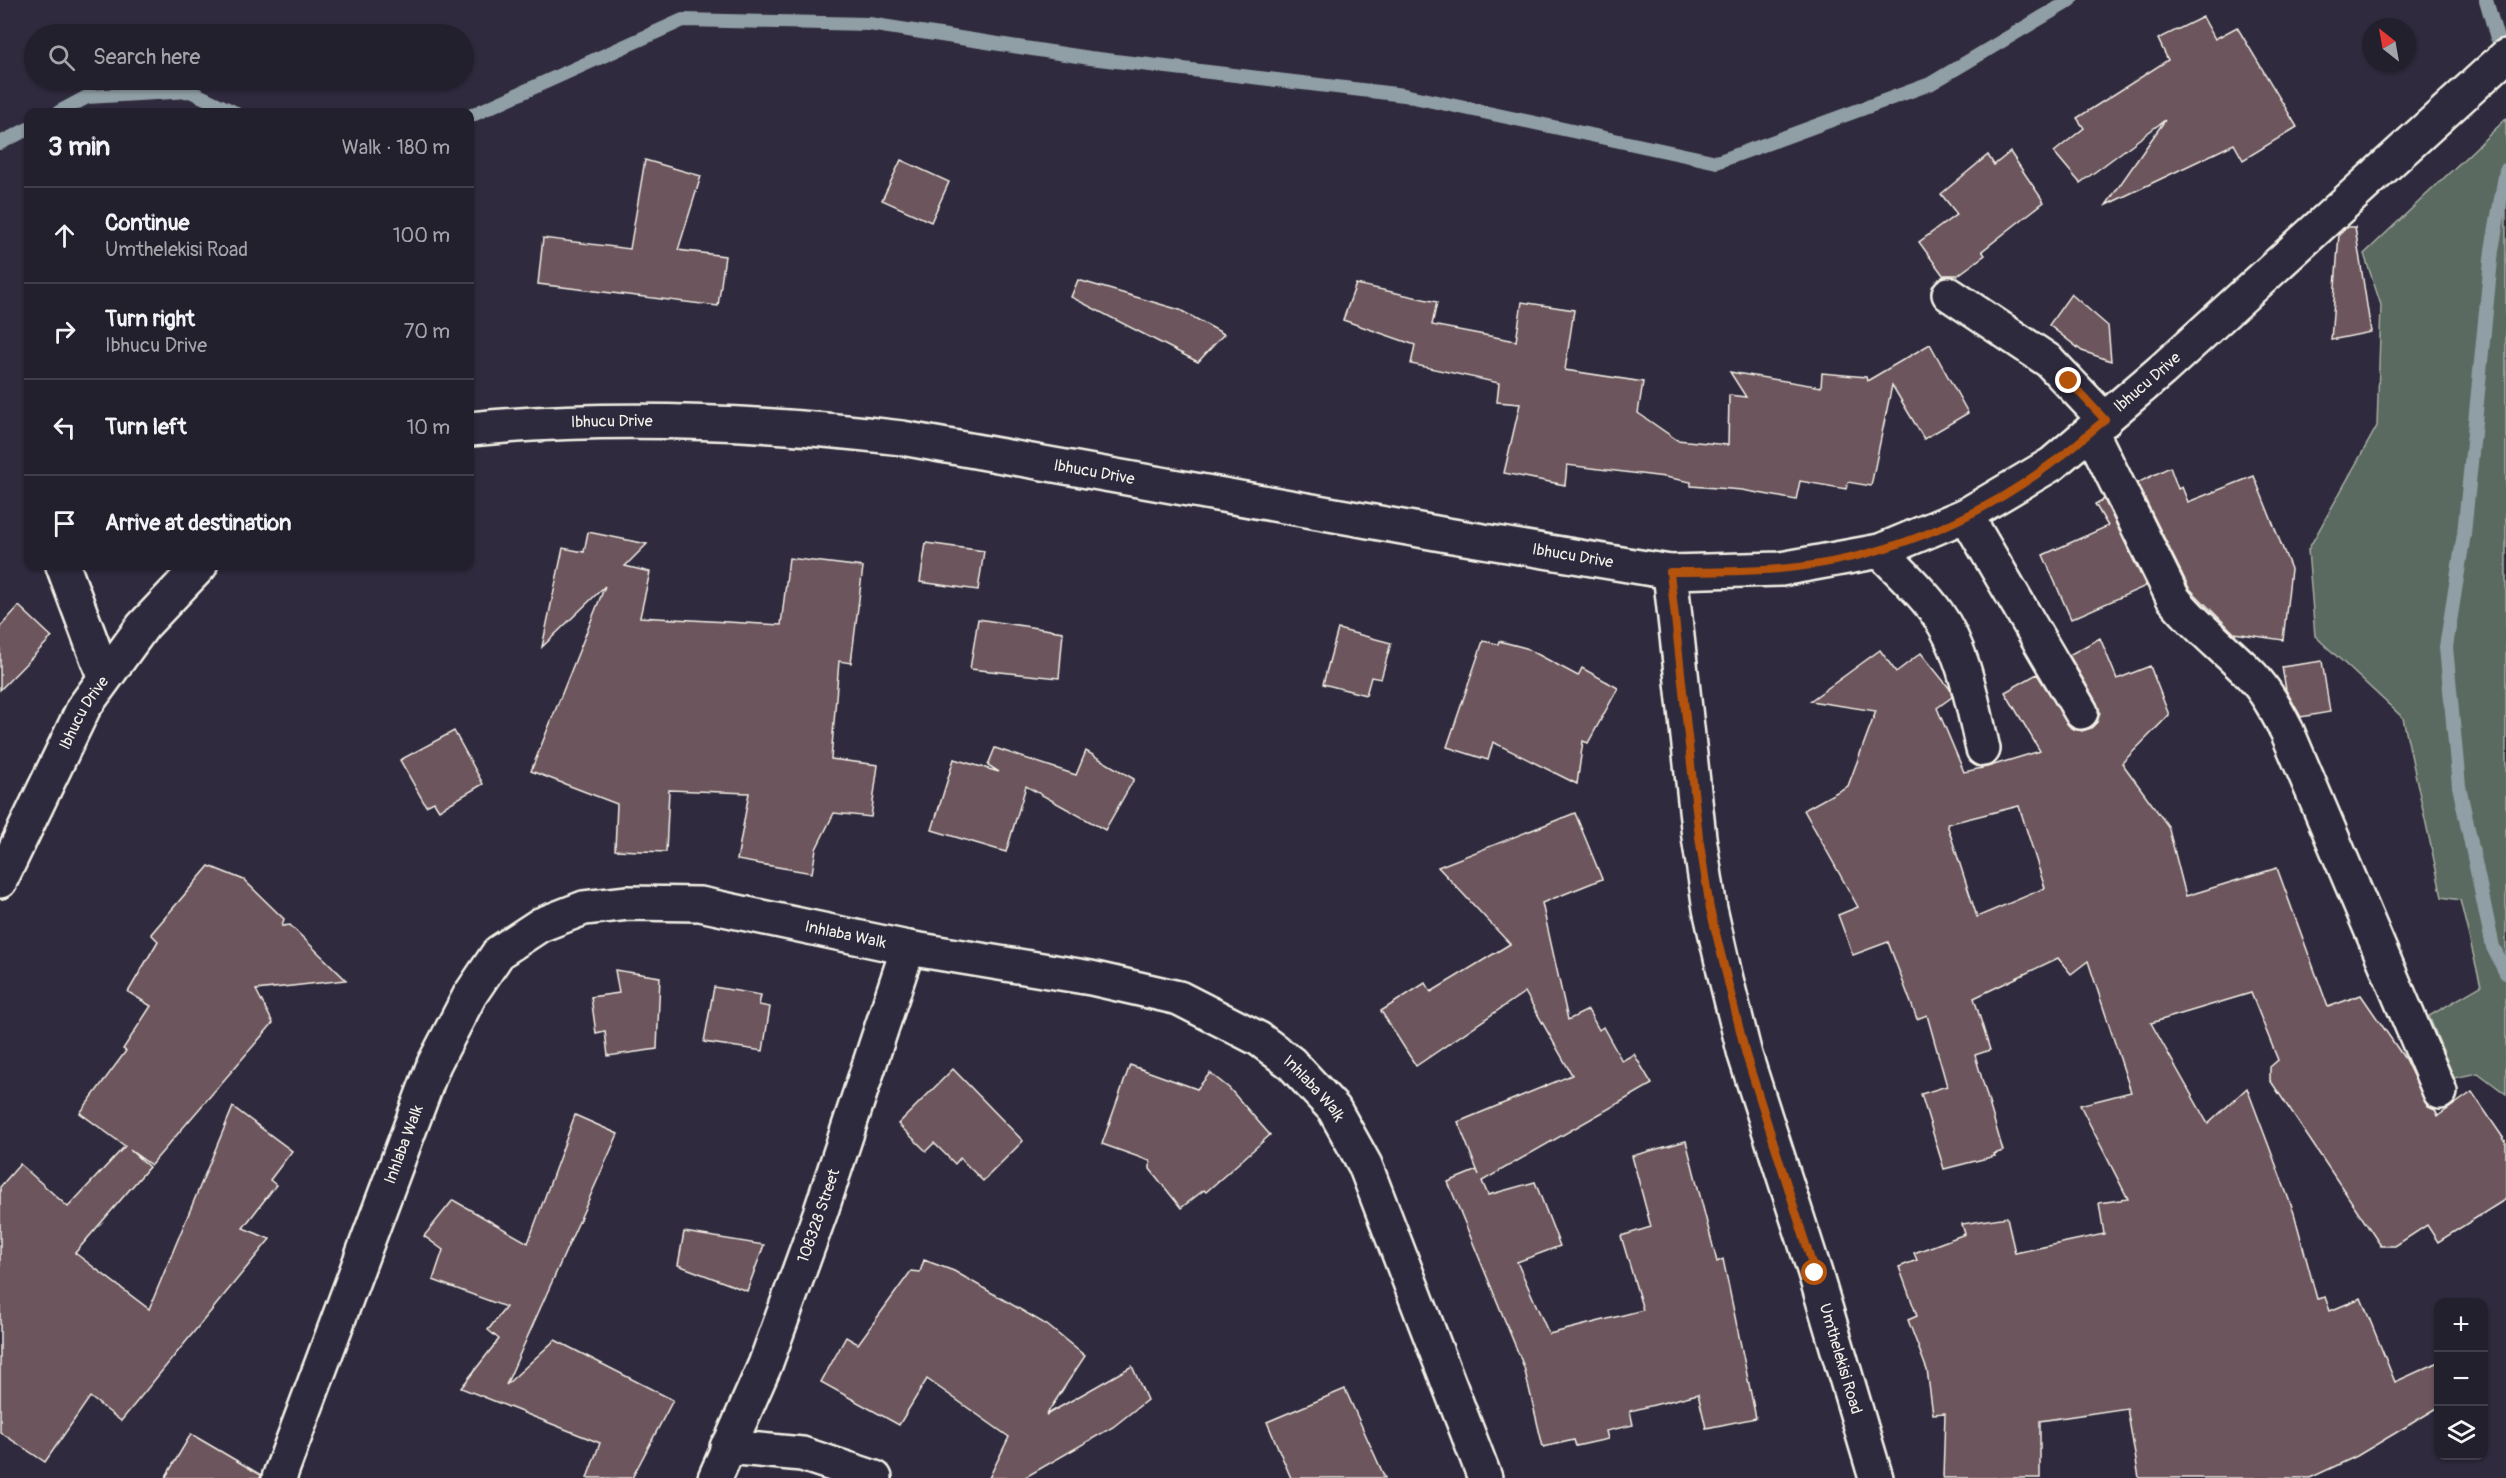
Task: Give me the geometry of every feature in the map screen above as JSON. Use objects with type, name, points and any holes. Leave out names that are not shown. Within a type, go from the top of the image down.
[{"type":"street","name":"Ibhucu Drive","points":[[474,429],[528,423],[740,423],[902,438],[1447,535],[1670,572],[1781,569],[1880,551],[1966,515],[2052,464],[2098,426],[2506,56]]},
{"type":"street","points":[[1949,294],[2049,361],[2098,426],[2173,598],[2192,621],[2253,677],[2273,704],[2287,731],[2440,1092]]},
{"type":"street","points":[[1966,515],[2081,712]]},
{"type":"street","points":[[1880,551],[1923,595],[1938,614],[1954,643],[1965,674],[1983,749]]},
{"type":"street","points":[[64,570],[104,676]]},
{"type":"street","name":"Ibhucu Drive","points":[[0,881],[84,707],[104,676],[143,626],[196,570]]},
{"type":"street","name":"Umthelekisi Road","points":[[1670,572],[1699,837],[1710,909],[1725,975],[1746,1055],[1815,1273],[1876,1478]]},
{"type":"street","name":"Inhlaba Walk","points":[[279,1478],[434,1064],[470,995],[499,952],[540,926],[584,908],[628,903],[700,904],[908,948],[1091,978],[1179,998],[1259,1039],[1291,1063],[1334,1109],[1365,1165],[1485,1478]]},
{"type":"street","name":"108328 Street","points":[[715,1478],[765,1365],[817,1222],[908,948]]},
{"type":"street","points":[[727,1447],[802,1454],[876,1478]]},
{"type":"green space","points":[[2506,119],[2506,1094],[2478,1073],[2454,1078],[2429,1016],[2481,986],[2460,900],[2442,897],[2403,718],[2315,636],[2308,550],[2377,426],[2381,305],[2364,254]]},
{"type":"building","points":[[2203,17],[2215,39],[2237,27],[2297,127],[2243,160],[2234,144],[2106,205],[2165,120],[2080,183],[2054,152],[2084,128],[2077,118],[2168,60],[2158,39]]},
{"type":"building","points":[[2010,152],[2044,202],[1982,251],[1985,255],[1958,275],[1943,275],[1919,242],[1957,214],[1941,194],[1988,155],[1994,165]]},
{"type":"building","points":[[645,160],[701,176],[678,250],[725,256],[718,306],[538,284],[543,238],[630,249]]},
{"type":"building","points":[[901,160],[949,182],[931,222],[882,200]]},
{"type":"building","points":[[2346,227],[2355,227],[2371,332],[2331,340],[2339,234]]},
{"type":"building","points":[[1078,280],[1180,310],[1224,334],[1198,362],[1071,297]]},
{"type":"building","points":[[1356,284],[1437,302],[1432,325],[1516,341],[1522,302],[1574,310],[1565,370],[1643,382],[1638,413],[1677,440],[1728,445],[1729,395],[1746,397],[1730,372],[1821,387],[1822,373],[1866,377],[1867,381],[1930,344],[1968,413],[1924,439],[1892,385],[1871,486],[1848,482],[1846,489],[1800,481],[1796,500],[1742,490],[1691,486],[1691,482],[1665,477],[1567,465],[1565,485],[1504,473],[1520,404],[1497,402],[1499,383],[1411,364],[1415,345],[1343,320]]},
{"type":"building","points":[[2071,294],[2108,326],[2111,361],[2082,351],[2049,325]]},
{"type":"building","points":[[2170,467],[2178,489],[2182,487],[2188,502],[2254,476],[2291,569],[2283,640],[2234,633],[2189,588],[2137,483]]},
{"type":"building","points":[[2104,499],[2146,586],[2071,619],[2043,555],[2108,526],[2095,504]]},
{"type":"building","points":[[588,532],[647,544],[625,566],[650,572],[640,617],[781,625],[789,558],[863,567],[851,663],[839,661],[831,759],[878,765],[871,817],[834,813],[816,849],[812,873],[737,860],[749,793],[669,790],[666,852],[615,850],[617,804],[531,771],[605,586],[542,647],[563,548],[584,552]]},
{"type":"building","points":[[926,543],[984,551],[978,590],[920,582]]},
{"type":"building","points":[[19,606],[52,637],[0,690],[0,627]]},
{"type":"building","points":[[978,619],[1063,632],[1059,678],[970,669]]},
{"type":"building","points":[[1338,629],[1391,643],[1381,679],[1371,677],[1366,695],[1323,684]]},
{"type":"building","points":[[2100,638],[2117,679],[2150,666],[2169,715],[2122,763],[2168,826],[2186,896],[2277,868],[2328,1007],[2361,995],[2405,1059],[2428,1107],[2435,1110],[2438,1116],[2472,1092],[2506,1142],[2506,1199],[2438,1242],[2427,1225],[2395,1246],[2381,1246],[2270,1080],[2270,1067],[2278,1060],[2251,993],[2151,1023],[2208,1124],[2247,1088],[2294,1213],[2317,1299],[2325,1297],[2330,1311],[2361,1298],[2395,1382],[2434,1364],[2434,1410],[2357,1456],[2310,1478],[2139,1478],[2127,1408],[2040,1421],[2040,1478],[1943,1478],[1945,1413],[1933,1414],[1927,1370],[1908,1320],[1917,1316],[1899,1267],[1917,1260],[1914,1253],[1965,1234],[1962,1224],[2007,1217],[2015,1253],[2104,1234],[2099,1203],[2128,1199],[2080,1105],[2131,1092],[2088,961],[2071,974],[2058,958],[1974,998],[1990,1050],[1975,1055],[2003,1151],[1994,1154],[1995,1156],[1944,1169],[1921,1094],[1947,1086],[1927,1015],[1917,1019],[1888,942],[1853,955],[1838,915],[1858,907],[1804,810],[1848,786],[1876,711],[1810,701],[1880,650],[1896,672],[1921,653],[1950,689],[1952,697],[1937,708],[1964,772],[2040,751],[2005,692],[2037,674],[2071,728],[2082,731],[2091,728],[2097,722],[2100,712],[2069,655]],"holes":[[[2019,806],[2045,888],[1977,917],[1947,824]]]},
{"type":"building","points":[[1483,641],[1498,644],[1499,641],[1526,648],[1578,676],[1582,668],[1618,688],[1588,743],[1583,741],[1577,784],[1493,742],[1488,760],[1447,747]]},
{"type":"building","points":[[2322,661],[2330,712],[2301,717],[2286,690],[2282,667]]},
{"type":"building","points":[[454,731],[483,784],[439,810],[434,802],[426,806],[400,760]]},
{"type":"building","points":[[995,748],[1076,775],[1086,751],[1134,779],[1105,830],[1026,786],[1006,852],[932,830],[954,759],[999,772],[988,765]]},
{"type":"building","points":[[1575,813],[1602,879],[1542,903],[1568,1020],[1588,1010],[1599,1030],[1603,1027],[1622,1061],[1634,1054],[1652,1084],[1482,1181],[1488,1195],[1535,1182],[1560,1246],[1517,1262],[1549,1334],[1643,1310],[1621,1236],[1651,1227],[1632,1156],[1686,1141],[1717,1262],[1723,1259],[1756,1418],[1706,1428],[1698,1394],[1630,1411],[1633,1425],[1606,1431],[1608,1439],[1576,1446],[1574,1440],[1543,1447],[1524,1367],[1448,1182],[1477,1170],[1479,1175],[1458,1122],[1572,1075],[1525,992],[1416,1066],[1381,1011],[1425,983],[1431,992],[1510,944],[1438,867]]},
{"type":"building","points":[[209,866],[244,880],[284,919],[282,926],[290,925],[346,980],[256,990],[273,1023],[151,1165],[130,1150],[149,1167],[75,1253],[149,1309],[233,1107],[292,1151],[270,1180],[276,1185],[243,1228],[270,1239],[121,1421],[90,1397],[45,1462],[0,1432],[0,1187],[20,1164],[68,1207],[125,1146],[80,1113],[126,1051],[123,1049],[151,1006],[128,992],[158,941],[151,934]]},
{"type":"building","points":[[615,970],[660,977],[657,1049],[608,1056],[605,1031],[596,1033],[591,997],[619,993]]},
{"type":"building","points":[[714,987],[761,995],[759,1005],[770,1007],[763,1051],[704,1042]]},
{"type":"building","points":[[1130,1065],[1197,1089],[1210,1073],[1229,1088],[1270,1135],[1206,1192],[1204,1190],[1181,1208],[1150,1169],[1150,1161],[1102,1144]]},
{"type":"building","points":[[953,1069],[1023,1141],[983,1181],[960,1158],[955,1164],[934,1143],[926,1151],[898,1124]]},
{"type":"building","points":[[575,1115],[618,1134],[506,1385],[555,1340],[673,1400],[632,1478],[587,1478],[600,1443],[461,1388],[499,1339],[488,1330],[506,1307],[433,1280],[443,1250],[424,1236],[453,1200],[528,1243]]},
{"type":"building","points":[[684,1232],[764,1245],[747,1291],[678,1265]]},
{"type":"building","points":[[924,1260],[954,1271],[1047,1325],[1085,1356],[1046,1415],[1132,1366],[1147,1400],[1113,1427],[1024,1478],[989,1478],[1009,1437],[927,1379],[899,1425],[821,1382],[846,1337],[858,1344],[911,1271],[920,1272]]},
{"type":"building","points":[[1345,1389],[1385,1478],[1291,1478],[1267,1422]]},
{"type":"building","points":[[191,1434],[261,1475],[261,1478],[165,1478]]},
{"type":"waterway","points":[[474,114],[683,20],[869,24],[1090,58],[1404,95],[1717,162],[1930,84],[2071,0]]},
{"type":"waterway","points":[[2486,0],[2497,38]]},
{"type":"waterway","points":[[66,108],[87,97],[190,91],[226,108]]},
{"type":"waterway","points":[[0,143],[24,131]]},
{"type":"waterway","points":[[2506,170],[2492,250],[2464,534],[2446,647],[2459,786],[2493,947],[2506,973]]},
{"type":"route","points":[[1815,1273],[1746,1055],[1710,909],[1699,837],[1670,572],[1733,572],[1816,564],[1880,551],[1966,515],[2006,494],[2052,464],[2105,420],[2069,381]]}]
